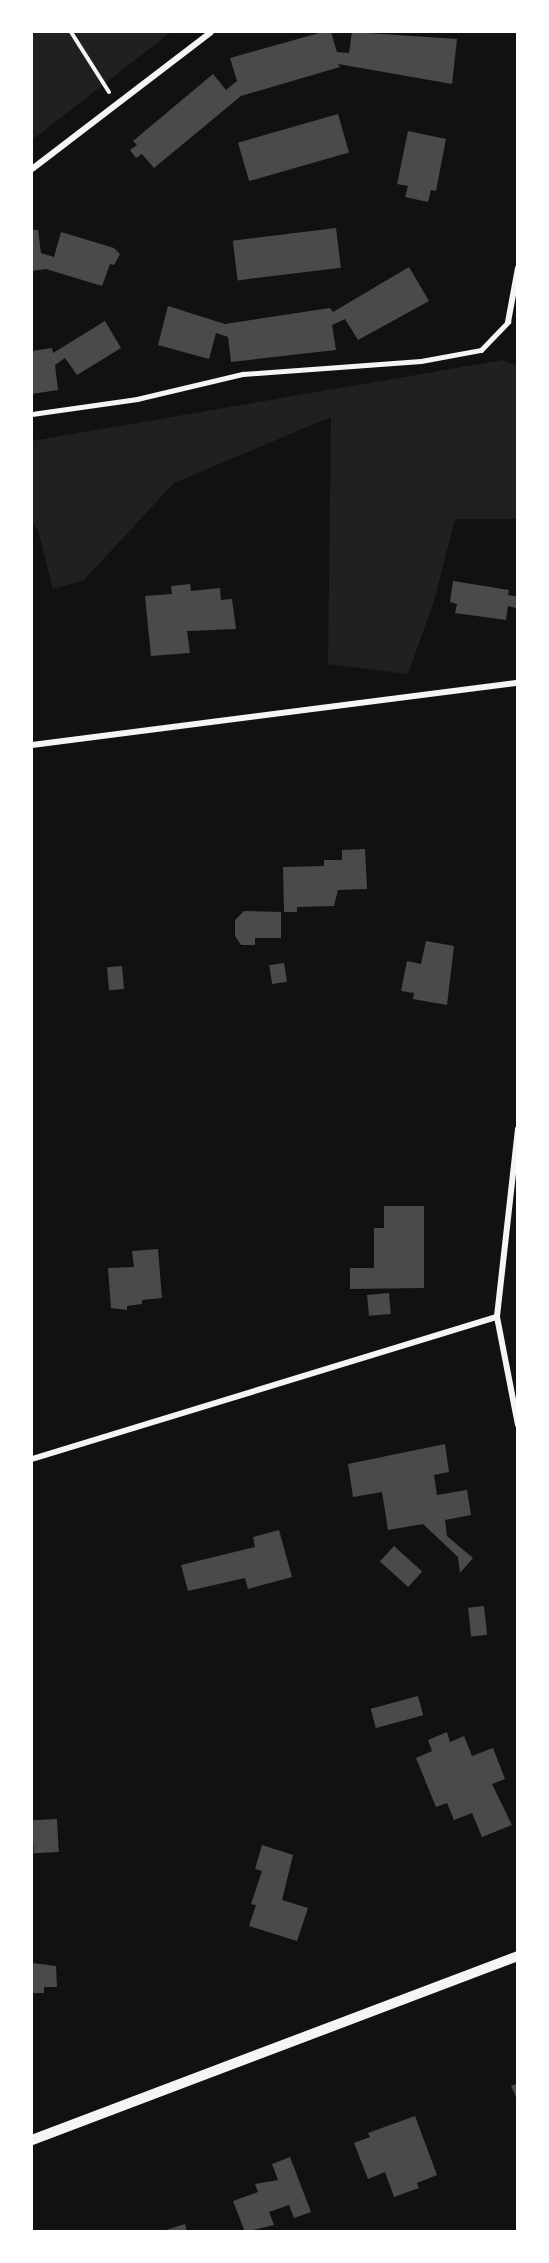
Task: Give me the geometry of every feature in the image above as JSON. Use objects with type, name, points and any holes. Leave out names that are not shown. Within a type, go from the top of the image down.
[{"type":"street","points":[[32,168],[211,32]]},
{"type":"street","points":[[508,322],[518,268]]},
{"type":"street","points":[[32,745],[518,682]]},
{"type":"street","points":[[518,1130],[497,1317],[518,1425]]},
{"type":"street","points":[[32,1459],[497,1317]]},
{"type":"street","points":[[32,2140],[518,1956]]},
{"type":"lane","points":[[32,414],[137,399],[243,374],[421,360],[482,350],[508,322]]},
{"type":"path","points":[[71,32],[117,105]]},
{"type":"shaded area","points":[[32,32],[171,32],[32,140]]},
{"type":"shaded area","points":[[503,360],[517,366],[517,519],[455,519],[434,601],[408,674],[328,664],[331,417],[174,483],[83,581],[53,589],[39,533],[32,521],[32,441]]},
{"type":"building","points":[[323,32],[331,32],[337,52],[349,53],[352,32],[457,39],[452,84],[338,64],[340,67],[241,96],[154,168],[142,154],[136,158],[130,150],[137,145],[133,141],[213,74],[226,90],[237,81],[230,58]]},
{"type":"building","points":[[338,114],[349,152],[249,181],[238,143]]},
{"type":"building","points":[[408,131],[446,139],[436,191],[431,190],[428,202],[405,197],[408,186],[397,184]]},
{"type":"building","points":[[336,228],[341,268],[238,280],[233,241]]},
{"type":"building","points":[[32,230],[38,230],[41,253],[54,257],[61,232],[114,248],[120,254],[114,265],[110,264],[102,286],[46,269],[32,271]]},
{"type":"building","points":[[409,267],[429,301],[358,340],[345,319],[332,325],[336,350],[231,362],[228,337],[216,333],[209,359],[158,345],[168,306],[225,324],[330,308],[333,312]]},
{"type":"building","points":[[105,321],[121,348],[77,375],[65,358],[55,365],[58,390],[32,394],[32,351],[52,348],[53,353]]},
{"type":"building","points":[[453,581],[509,590],[508,595],[518,597],[516,608],[508,606],[506,620],[455,613],[457,604],[450,602]]},
{"type":"building","points":[[190,584],[191,591],[220,588],[221,600],[232,599],[236,629],[187,631],[190,653],[151,656],[145,596],[172,594],[171,586]]},
{"type":"building","points":[[365,849],[367,889],[338,890],[334,906],[297,907],[297,912],[284,912],[283,867],[324,866],[324,860],[342,860],[342,850]]},
{"type":"building","points":[[244,911],[281,912],[281,938],[255,938],[255,945],[241,945],[235,936],[235,920]]},
{"type":"building","points":[[426,941],[454,946],[447,1005],[413,999],[414,993],[401,991],[407,961],[421,964]]},
{"type":"building","points":[[284,963],[287,982],[272,984],[269,965]]},
{"type":"building","points":[[122,966],[124,989],[109,990],[107,967]]},
{"type":"building","points":[[384,1206],[424,1206],[424,1288],[350,1289],[350,1268],[374,1268],[374,1228],[384,1228]]},
{"type":"building","points":[[158,1249],[162,1298],[142,1300],[142,1304],[127,1306],[127,1310],[111,1308],[108,1268],[134,1267],[132,1251]]},
{"type":"building","points":[[389,1293],[391,1314],[369,1316],[367,1295]]},
{"type":"building","points":[[445,1444],[449,1472],[434,1475],[437,1495],[467,1490],[471,1515],[445,1520],[447,1536],[473,1558],[460,1573],[458,1557],[423,1524],[388,1530],[382,1492],[353,1497],[348,1464]]},
{"type":"building","points":[[279,1530],[292,1577],[248,1589],[245,1578],[188,1591],[181,1565],[255,1547],[253,1537]]},
{"type":"building","points":[[394,1546],[422,1571],[408,1587],[380,1562]]},
{"type":"building","points":[[484,1606],[487,1635],[471,1637],[468,1608]]},
{"type":"building","points":[[418,1696],[423,1715],[376,1728],[371,1709]]},
{"type":"building","points":[[447,1732],[450,1742],[464,1736],[472,1756],[493,1748],[505,1779],[492,1784],[512,1825],[482,1837],[472,1813],[454,1820],[447,1803],[436,1807],[416,1758],[432,1751],[428,1740]]},
{"type":"building","points":[[57,1819],[59,1852],[34,1853],[32,1820]]},
{"type":"building","points":[[262,1845],[293,1855],[282,1900],[308,1908],[297,1941],[249,1926],[256,1905],[251,1904],[262,1871],[255,1869]]},
{"type":"building","points":[[32,1963],[56,1966],[57,1987],[44,1987],[44,1993],[32,1993]]},
{"type":"building","points":[[518,2083],[518,2101],[511,2086]]},
{"type":"building","points":[[415,2116],[437,2175],[417,2183],[419,2188],[394,2197],[385,2172],[368,2179],[354,2143],[370,2137],[368,2133]]},
{"type":"building","points":[[290,2157],[311,2212],[294,2218],[289,2205],[269,2212],[274,2225],[245,2232],[233,2201],[258,2192],[255,2184],[278,2180],[272,2164]]},
{"type":"building","points":[[185,2224],[187,2232],[163,2232],[163,2231]]}]
